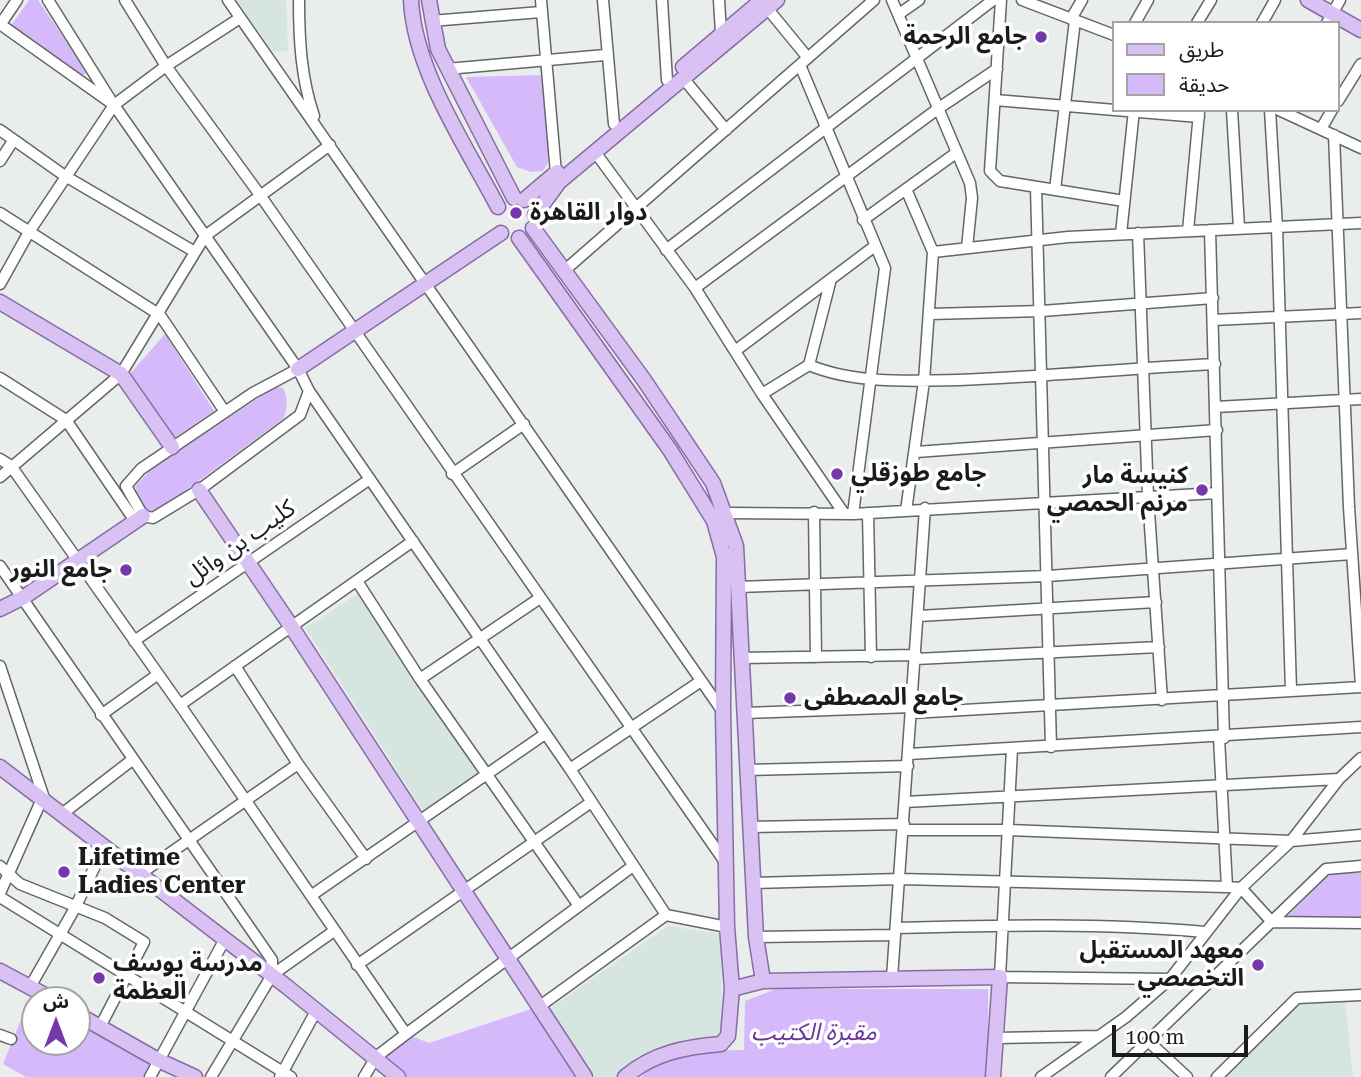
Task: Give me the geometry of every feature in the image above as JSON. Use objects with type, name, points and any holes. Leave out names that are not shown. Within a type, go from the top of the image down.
[{"type":"main road","points":[[411,0],[416,37],[432,81],[498,207],[495,224],[501,233],[519,239],[684,471],[714,521],[724,557],[723,712],[727,927],[732,989],[728,1036],[721,1044],[686,1047],[641,1063],[625,1077]]},
{"type":"main road","points":[[429,0],[431,21],[447,69],[519,199],[713,483],[726,513],[736,546],[756,937],[763,981]]},
{"type":"main road","points":[[1308,0],[1330,18]]},
{"type":"main road","points":[[498,207],[519,199],[556,173],[722,33],[769,3]]},
{"type":"main road","points":[[519,239],[559,182],[769,3]]},
{"type":"main road","points":[[1340,22],[1361,30]]},
{"type":"main road","points":[[298,369],[501,233]]},
{"type":"main road","points":[[0,302],[121,374],[172,447]]},
{"type":"main road","points":[[198,490],[291,626],[585,1077]]},
{"type":"main road","points":[[0,609],[24,597],[139,519]]},
{"type":"main road","points":[[0,767],[272,975],[398,1077]]},
{"type":"main road","points":[[0,971],[28,986]]},
{"type":"main road","points":[[732,989],[763,981],[1000,977],[993,1077]]},
{"type":"main road","points":[[91,1022],[158,1060],[195,1077]]},
{"type":"street","points":[[17,0],[0,24],[114,105]]},
{"type":"street","points":[[48,0],[114,105],[298,369],[309,391],[479,641],[570,769],[666,915],[727,927]]},
{"type":"street","points":[[125,0],[166,66],[260,195],[452,474],[726,863]]},
{"type":"street","points":[[228,0],[723,712]]},
{"type":"street","points":[[299,0],[299,41],[305,89],[319,129]]},
{"type":"street","points":[[541,0],[544,60],[556,173]]},
{"type":"street","points":[[603,0],[605,55],[614,124]]},
{"type":"street","points":[[662,0],[667,80]]},
{"type":"street","points":[[719,0],[722,33]]},
{"type":"street","points":[[565,270],[874,0]]},
{"type":"street","points":[[892,0],[972,191],[967,248]]},
{"type":"street","points":[[898,14],[919,0]]},
{"type":"street","points":[[666,250],[918,61],[993,0]]},
{"type":"street","points":[[1001,0],[990,171],[1000,181],[1124,201]]},
{"type":"street","points":[[1022,0],[1112,35]]},
{"type":"street","points":[[1055,190],[1073,19],[1082,0]]},
{"type":"street","points":[[1136,21],[1148,0]]},
{"type":"street","points":[[1198,21],[1210,0]]},
{"type":"street","points":[[1263,21],[1275,0]]},
{"type":"street","points":[[1330,18],[1340,0]]},
{"type":"street","points":[[769,3],[804,61],[827,129],[885,268],[848,513]]},
{"type":"street","points":[[431,21],[541,12]]},
{"type":"street","points":[[0,284],[29,232],[114,105],[166,66],[240,18]]},
{"type":"street","points":[[447,69],[605,55]]},
{"type":"street","points":[[1340,98],[1361,64]]},
{"type":"street","points":[[695,288],[939,108],[997,69]]},
{"type":"street","points":[[683,78],[726,130]]},
{"type":"street","points":[[995,100],[1112,110]]},
{"type":"street","points":[[1121,234],[1133,112],[1199,114],[1188,231]]},
{"type":"street","points":[[1232,112],[1239,228]]},
{"type":"street","points":[[1270,112],[1277,227],[1291,691]]},
{"type":"street","points":[[1283,112],[1361,148]]},
{"type":"street","points":[[1321,129],[1331,112]]},
{"type":"street","points":[[0,130],[65,176],[195,252]]},
{"type":"street","points":[[744,713],[1050,707],[1361,686],[1358,607],[1349,503],[1334,135]]},
{"type":"street","points":[[0,161],[13,141]]},
{"type":"street","points":[[0,477],[121,374],[160,315],[205,236],[330,145]]},
{"type":"street","points":[[595,152],[695,288],[762,394],[848,513]]},
{"type":"street","points":[[863,220],[956,153]]},
{"type":"street","points":[[1036,187],[1042,311],[1051,747]]},
{"type":"street","points":[[906,189],[933,252],[925,381],[906,511]]},
{"type":"street","points":[[0,213],[160,315],[225,412]]},
{"type":"street","points":[[933,252],[1121,234],[1361,223]]},
{"type":"street","points":[[1210,230],[1223,696],[1222,785],[1227,887]]},
{"type":"street","points":[[1138,233],[1148,497],[1162,700]]},
{"type":"street","points":[[735,351],[875,246]]},
{"type":"street","points":[[762,394],[809,365],[831,279]]},
{"type":"street","points":[[930,314],[1042,311],[1213,298]]},
{"type":"street","points":[[1213,320],[1361,313]]},
{"type":"street","points":[[809,365],[822,370],[870,378],[925,381],[1043,377],[1144,367],[1214,364]]},
{"type":"street","points":[[139,519],[126,486],[141,469],[225,412],[298,369]]},
{"type":"street","points":[[0,378],[66,420],[139,519]]},
{"type":"street","points":[[139,519],[153,518],[198,490],[300,415],[309,391]]},
{"type":"street","points":[[1216,407],[1361,399]]},
{"type":"street","points":[[452,474],[524,424]]},
{"type":"street","points":[[916,452],[1217,430]]},
{"type":"street","points":[[0,459],[11,466],[180,705],[244,802],[312,895],[406,1034]]},
{"type":"street","name":"كليب بن وائل","points":[[134,641],[370,479]]},
{"type":"street","points":[[726,513],[868,513],[1217,493]]},
{"type":"street","points":[[1349,503],[1361,503]]},
{"type":"street","points":[[892,978],[926,508]]},
{"type":"street","points":[[814,513],[816,657]]},
{"type":"street","points":[[868,513],[871,657]]},
{"type":"street","points":[[180,705],[413,541]]},
{"type":"street","points":[[738,587],[1048,576],[1352,554]]},
{"type":"street","points":[[0,566],[24,597],[101,715],[272,960],[272,975]]},
{"type":"street","points":[[357,582],[420,679],[579,906]]},
{"type":"street","points":[[420,679],[540,598]]},
{"type":"street","points":[[919,616],[1156,601]]},
{"type":"street","points":[[742,658],[1049,654],[1159,647]]},
{"type":"street","points":[[0,666],[43,800],[4,870],[0,895],[284,1075],[316,1011]]},
{"type":"street","points":[[235,666],[298,764],[366,859]]},
{"type":"street","points":[[101,715],[157,675]]},
{"type":"street","points":[[570,769],[701,681]]},
{"type":"street","points":[[747,770],[909,760],[1012,749],[1222,738],[1361,727]]},
{"type":"street","points":[[312,895],[544,734]]},
{"type":"street","points":[[1012,749],[1000,977],[1170,979]]},
{"type":"street","points":[[62,814],[132,760]]},
{"type":"street","points":[[1041,1077],[1170,979],[1241,888],[1291,841],[1339,779],[1358,762]]},
{"type":"street","points":[[140,874],[298,764]]},
{"type":"street","points":[[905,803],[1339,779]]},
{"type":"street","points":[[357,965],[590,803]]},
{"type":"street","points":[[750,827],[904,827],[1291,841],[1361,835]]},
{"type":"street","points":[[31,986],[75,908],[104,847]]},
{"type":"street","points":[[364,1077],[376,1057],[633,866]]},
{"type":"street","points":[[1111,1077],[1326,869],[1361,866]]},
{"type":"street","points":[[4,870],[20,884],[106,918],[144,942],[100,1027]]},
{"type":"street","points":[[753,883],[900,879],[1227,887],[1241,888],[1272,922],[1361,923]]},
{"type":"street","points":[[540,1006],[666,915]]},
{"type":"street","points":[[756,937],[1004,925],[1148,927],[1205,932]]},
{"type":"street","points":[[211,1077],[272,975],[334,931]]},
{"type":"street","points":[[150,1077],[225,939]]},
{"type":"street","points":[[1217,1077],[1297,998],[1361,995]]},
{"type":"street","points":[[0,1035],[11,1040]]},
{"type":"street","points":[[997,1038],[1098,1036]]},
{"type":"street","points":[[1148,1041],[1187,1077]]},
{"type":"shaded area","points":[[237,0],[286,0],[288,51],[273,52]]},
{"type":"shaded area","points":[[357,594],[480,772],[424,812],[305,628]]},
{"type":"shaded area","points":[[668,926],[721,934],[722,1032],[718,1038],[683,1041],[638,1056],[619,1077],[595,1077],[550,1008]]},
{"type":"shaded area","points":[[1345,1001],[1353,1077],[1224,1077],[1299,1002]]},
{"type":"green space","points":[[29,0],[38,0],[87,72],[82,77],[8,30]]},
{"type":"green space","points":[[542,75],[549,161],[543,171],[531,172],[517,167],[466,77]]},
{"type":"green space","points":[[165,334],[214,411],[173,439],[130,374]]},
{"type":"green space","points":[[275,387],[283,388],[286,396],[287,407],[283,419],[155,513],[145,511],[135,487],[150,470]]},
{"type":"green space","points":[[1331,873],[1361,873],[1361,918],[1286,918]]},
{"type":"green space","name":"مقبرة الكتيب","points":[[776,989],[988,989],[988,1077],[641,1077],[664,1061],[690,1053],[744,1050],[745,1001]]},
{"type":"green space","points":[[540,1006],[585,1077],[398,1077],[376,1057],[406,1034],[429,1043]]},
{"type":"green space","points":[[21,1020],[21,1056],[91,1056],[91,1027],[151,1064],[145,1077],[26,1077],[3,1064]]},
{"type":"place","name":"جامع الرحمة","points":[[1041,37]]},
{"type":"place","name":"دوار القاهرة","points":[[516,213]]},
{"type":"place","name":"جامع طوزقلي","points":[[837,474]]},
{"type":"place","name":"كنيسة مار مرنم الحمصي","points":[[1202,490]]},
{"type":"place","name":"جامع النور","points":[[126,570]]},
{"type":"place","name":"جامع المصطفى","points":[[790,698]]},
{"type":"place","name":"Lifetime Ladies Center","points":[[64,872]]},
{"type":"place","name":"معهد المستقبل التخصصي","points":[[1258,965]]},
{"type":"place","name":"مدرسة يوسف العظمة","points":[[99,978]]}]
